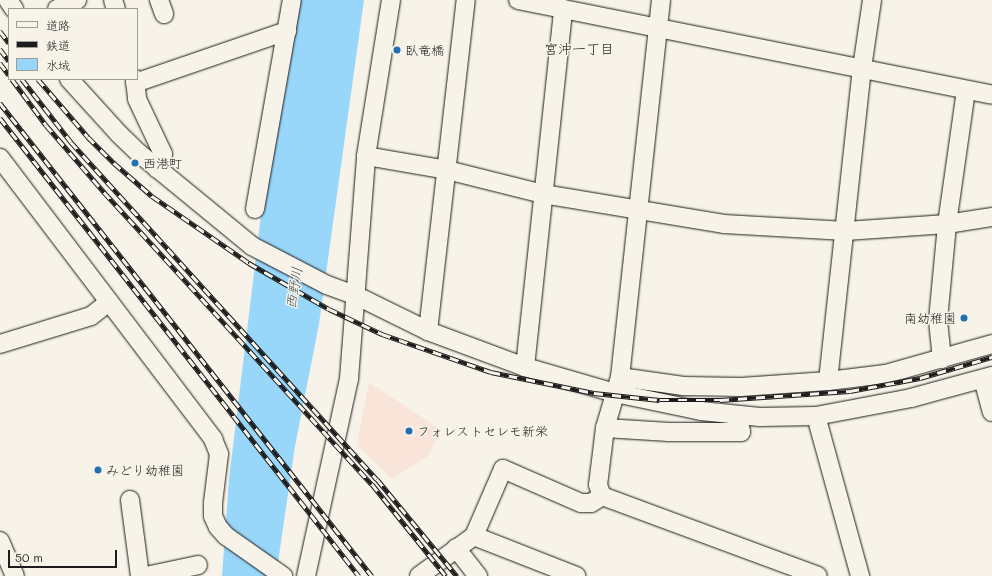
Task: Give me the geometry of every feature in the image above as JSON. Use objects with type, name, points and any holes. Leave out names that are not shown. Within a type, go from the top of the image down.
[{"type":"street","points":[[59,8],[77,0]]},
{"type":"street","points":[[255,209],[292,0]]},
{"type":"street","points":[[306,576],[349,379],[357,296],[357,262],[366,156],[391,0]]},
{"type":"street","points":[[428,331],[466,0]]},
{"type":"street","points":[[518,0],[992,95]]},
{"type":"street","points":[[661,0],[618,385],[605,428],[598,485],[602,496],[818,576]]},
{"type":"street","points":[[828,381],[846,231],[862,68],[872,0]]},
{"type":"street","points":[[525,367],[563,9]]},
{"type":"street","points":[[157,169],[163,154],[137,99],[135,81],[287,31]]},
{"type":"street","points":[[70,80],[119,134],[157,169],[252,246],[327,285],[357,296],[428,331],[525,367],[618,385],[701,411],[760,417],[816,416],[911,398],[987,378],[992,412]]},
{"type":"street","points":[[942,359],[938,320],[948,224],[966,90]]},
{"type":"street","points":[[366,156],[447,170],[543,194],[638,211],[724,224],[846,231],[948,224],[992,217]]},
{"type":"street","points":[[0,158],[217,446],[219,462],[213,503],[213,516],[218,527],[226,536],[282,576]]},
{"type":"street","points":[[0,344],[91,316],[109,302]]},
{"type":"street","points":[[618,385],[741,387],[828,381],[886,374],[992,344]]},
{"type":"street","points":[[605,428],[668,432],[741,432],[738,415]]},
{"type":"street","points":[[816,416],[860,576]]},
{"type":"street","points":[[419,576],[474,536],[503,468],[581,503],[591,503],[602,496]]},
{"type":"street","points":[[130,500],[140,576]]},
{"type":"street","points":[[474,536],[576,576]]},
{"type":"street","points":[[0,541],[15,576]]},
{"type":"street","points":[[456,548],[478,576]]},
{"type":"street","points":[[146,576],[198,565]]},
{"type":"shaded area","points":[[369,382],[441,430],[428,456],[392,479],[357,445]]},
{"type":"water","name":"西野川","points":[[300,0],[364,0],[319,324],[295,446],[276,576],[222,576],[229,479],[261,215]]},
{"type":"railway","points":[[0,31],[8,42]]},
{"type":"railway","points":[[0,49],[8,60]]},
{"type":"railway","points":[[0,63],[8,74]]},
{"type":"railway","points":[[13,80],[46,125],[104,192],[372,484],[446,576]]},
{"type":"railway","points":[[23,80],[71,142],[377,479],[457,576]]},
{"type":"railway","points":[[39,80],[88,137],[114,163],[152,196],[249,263],[329,309],[382,334],[491,372],[594,393],[660,400],[720,400],[850,391],[920,378],[992,357]]},
{"type":"railway","points":[[0,103],[372,576]]},
{"type":"railway","points":[[0,118],[359,576]]},
{"type":"place","name":"臥竜橋","points":[[397,50]]},
{"type":"place","name":"西港町","points":[[135,163]]},
{"type":"place","name":"南幼稚園","points":[[964,318]]},
{"type":"place","name":"フォレストセレモ新栄","points":[[409,431]]},
{"type":"place","name":"みどり幼稚園","points":[[98,470]]},
{"type":"district","name":"宮沖一丁目","points":[[579,49]]}]
